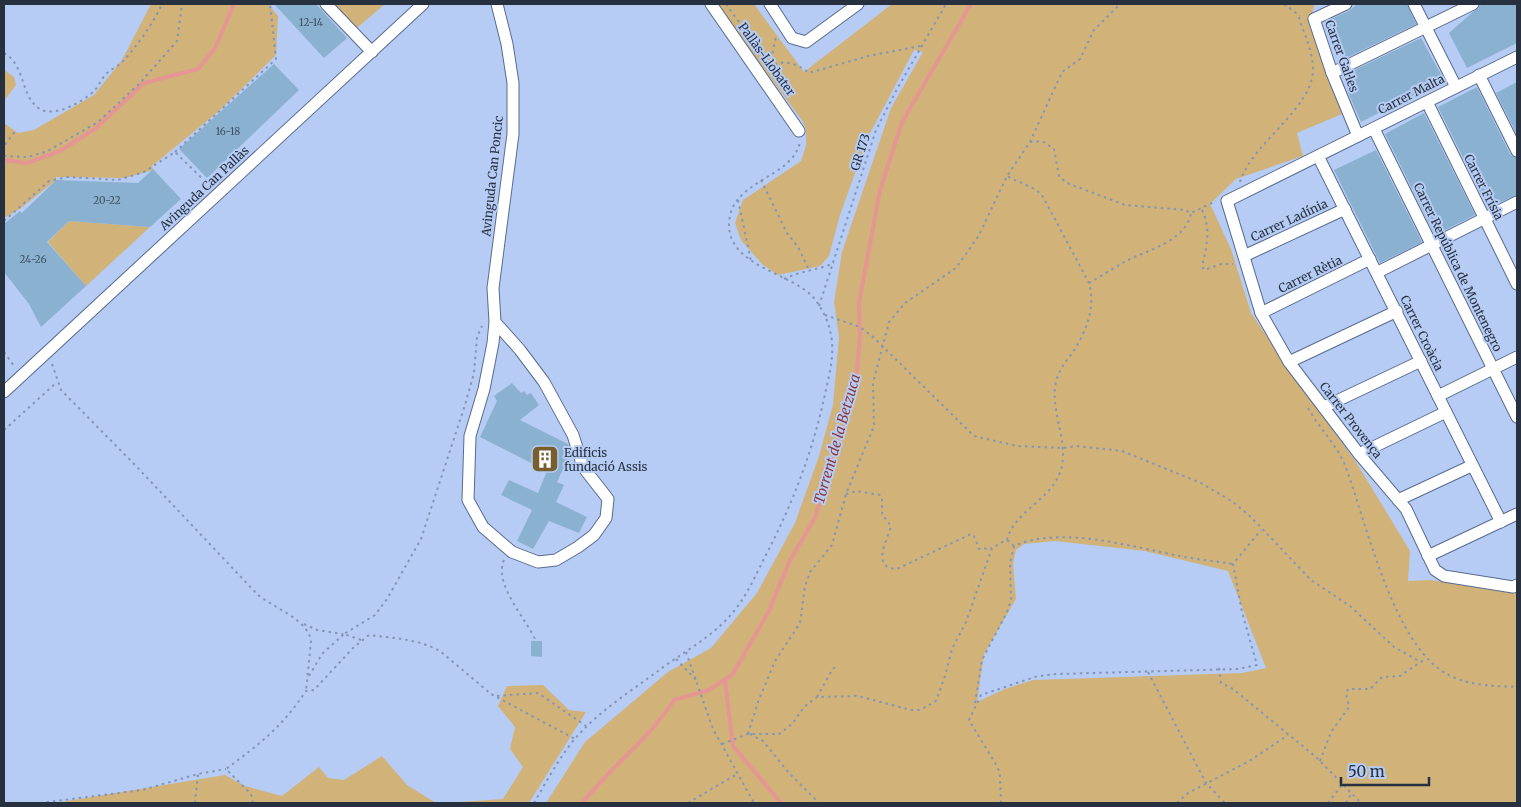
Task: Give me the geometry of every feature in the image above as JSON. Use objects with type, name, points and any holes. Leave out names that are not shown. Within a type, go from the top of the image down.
[{"type":"street","points":[[326,4],[372,52]]},
{"type":"street","name":"Avinguda Can Pallàs","points":[[4,392],[423,4]]},
{"type":"street","name":"Avinguda Can Poncic","points":[[495,322],[520,350],[544,382],[573,435],[583,467],[608,499],[606,518],[594,535],[556,560],[538,562],[512,552],[483,527],[468,500],[470,436],[484,389],[495,322],[494,288],[513,134],[513,83],[507,44],[497,4]]},
{"type":"street","name":"Pallàs-Llobater","points":[[711,4],[799,131]]},
{"type":"street","points":[[770,4],[792,38],[806,42],[858,4]]},
{"type":"street","name":"Carrer Gal·les","points":[[1346,4],[1314,19],[1332,73],[1358,136]]},
{"type":"street","points":[[1414,4],[1456,87]]},
{"type":"street","points":[[1332,73],[1473,4]]},
{"type":"street","name":"Carrer Malta","points":[[1223,201],[1374,129],[1517,57]]},
{"type":"street","points":[[1479,76],[1517,151]]},
{"type":"street","name":"Carrer Frísia","points":[[1427,102],[1517,284]]},
{"type":"street","name":"Carrer República de Montenegro","points":[[1374,129],[1517,418]]},
{"type":"street","name":"Carrer Croàcia","points":[[1318,156],[1378,272],[1471,466],[1501,522]]},
{"type":"street","name":"Carrer Provença","points":[[1223,201],[1244,256],[1261,313],[1289,362],[1359,454],[1406,509],[1435,570],[1444,576],[1513,587],[1517,585]]},
{"type":"street","points":[[1378,272],[1517,202]]},
{"type":"street","name":"Carrer Ladínia","points":[[1244,256],[1345,209]]},
{"type":"street","name":"Carrer Rètia","points":[[1261,313],[1370,259]]},
{"type":"street","points":[[1289,362],[1396,311]]},
{"type":"street","points":[[1438,396],[1517,357]]},
{"type":"street","points":[[1324,407],[1421,361]]},
{"type":"street","points":[[1359,454],[1446,412]]},
{"type":"street","points":[[1398,500],[1471,466]]},
{"type":"street","points":[[1428,556],[1517,514]]},
{"type":"path","points":[[4,53],[14,60],[20,69],[25,87],[36,105],[49,112],[63,110],[95,91],[106,74],[123,61],[158,16],[162,4]]},
{"type":"path","points":[[4,156],[28,157],[48,151],[98,122],[140,83],[178,41],[182,4]]},
{"type":"path","points":[[4,221],[49,181],[68,178],[118,180],[144,172],[175,152],[276,59],[270,4]]},
{"type":"path","points":[[726,4],[753,43]]},
{"type":"path","name":"GR 173","points":[[819,306],[873,137],[921,46],[946,4]]},
{"type":"path","points":[[748,734],[758,702],[775,661],[800,622],[805,586],[810,572],[832,544],[846,494],[874,426],[873,383],[889,322],[899,308],[950,272],[966,254],[979,235],[1007,176],[1030,142],[1062,72],[1080,59],[1094,30],[1120,4]]},
{"type":"path","points":[[1240,184],[1242,176],[1263,143],[1302,98],[1312,76],[1313,67],[1309,47],[1299,19],[1300,16],[1284,4]]},
{"type":"path","points":[[762,78],[770,66],[780,19]]},
{"type":"path","points":[[770,66],[780,62],[794,63],[809,73],[868,56],[921,46]]},
{"type":"path","points":[[764,59],[770,66]]},
{"type":"path","points":[[4,151],[6,143],[18,129]]},
{"type":"path","points":[[534,803],[575,739],[587,726],[712,634],[740,604],[797,490],[818,429],[828,380],[832,336],[824,315],[811,296],[751,260],[737,247],[729,233],[730,215],[738,200],[795,154],[800,143],[799,131]]},
{"type":"path","points":[[1030,142],[1042,141],[1054,149],[1059,176],[1067,183],[1124,205],[1185,210],[1191,213],[1223,201]]},
{"type":"path","points":[[175,152],[218,194]]},
{"type":"path","points":[[846,494],[858,491],[880,495],[882,498],[882,514],[891,526],[882,548],[882,558],[885,565],[890,569],[897,570],[971,534],[974,536],[979,549],[992,548],[1007,540],[1012,526],[1039,502],[1055,483],[1063,464],[1063,448],[1056,409],[1055,387],[1058,374],[1078,343],[1088,320],[1092,293],[1042,195],[1035,188],[1022,185],[1007,176]]},
{"type":"path","points":[[761,180],[787,232],[798,247],[809,270]]},
{"type":"path","points":[[738,200],[751,260]]},
{"type":"path","points":[[1089,284],[1126,262],[1167,242],[1186,227],[1191,213]]},
{"type":"path","points":[[784,279],[809,270],[822,268],[834,262]]},
{"type":"path","points":[[824,315],[860,327],[873,337],[882,348],[974,436],[1017,446],[1063,448],[1078,446],[1122,451],[1201,483],[1234,502],[1311,580],[1350,606],[1394,647],[1419,661]]},
{"type":"path","points":[[308,677],[322,654],[344,634],[375,615],[387,599],[421,539],[465,405],[474,373],[476,337],[483,324]]},
{"type":"path","points":[[4,352],[21,376]]},
{"type":"path","points":[[49,362],[54,367],[61,390],[257,594],[270,605],[302,624],[317,630],[344,634],[361,640]]},
{"type":"path","points":[[4,430],[57,382]]},
{"type":"path","points":[[1348,478],[1385,584],[1416,646],[1425,658],[1455,678],[1471,683],[1517,687]]},
{"type":"path","points":[[1233,564],[1262,529]]},
{"type":"path","points":[[1014,546],[1025,541],[1059,537],[1123,544],[1196,559],[1233,564]]},
{"type":"path","points":[[1007,540],[1014,546]]},
{"type":"path","points":[[975,706],[982,660],[1007,612],[1011,600],[1010,564],[1014,546]]},
{"type":"path","points":[[817,697],[848,694],[911,710],[920,710],[936,701],[952,649],[966,622],[992,548]]},
{"type":"path","points":[[512,552],[502,562],[501,574],[515,608],[536,641]]},
{"type":"path","points":[[1001,803],[998,768],[973,731],[969,720],[981,695],[1038,676],[1248,668],[1256,665],[1257,661],[1242,612],[1233,564]]},
{"type":"path","points":[[40,803],[142,790],[226,768],[268,738],[290,715],[306,691],[311,641],[310,635],[302,624]]},
{"type":"path","points":[[306,691],[314,690],[361,640],[369,635],[415,642],[432,647],[494,696],[575,739]]},
{"type":"path","points":[[686,652],[708,717],[754,803]]},
{"type":"path","points":[[1320,761],[1331,732],[1350,707],[1346,694],[1348,690],[1370,689],[1382,677],[1400,676],[1425,658]]},
{"type":"path","points":[[676,659],[696,680]]},
{"type":"path","points":[[722,744],[748,734],[779,734],[792,724],[804,707],[817,697],[832,670],[837,665]]},
{"type":"path","points":[[1219,668],[1221,683],[1233,689],[1320,761],[1361,803]]},
{"type":"path","points":[[1148,672],[1206,784],[1225,803]]},
{"type":"path","points":[[494,696],[538,693],[587,726]]},
{"type":"path","points":[[748,734],[763,741],[788,772],[819,803]]},
{"type":"path","points":[[1177,803],[1188,793],[1250,760],[1288,735]]},
{"type":"path","points":[[226,768],[251,794],[253,803]]},
{"type":"path","points":[[195,803],[198,774]]},
{"type":"path","points":[[688,803],[737,774]]},
{"type":"path","points":[[1328,803],[1342,785]]},
{"type":"path","points":[[1346,803],[1352,794]]},
{"type":"shaded area","points":[[151,4],[268,4],[278,16],[276,55],[219,111],[152,166],[153,170],[125,178],[56,177],[56,180],[21,208],[4,218],[4,123],[18,133],[34,130],[94,95],[122,60]]},
{"type":"shaded area","points":[[327,4],[385,4],[352,32]]},
{"type":"shaded area","points":[[715,4],[754,4],[804,72],[892,4],[1315,4],[1310,19],[1342,114],[1297,133],[1303,156],[1236,179],[1210,204],[1231,249],[1251,313],[1306,394],[1356,462],[1410,551],[1408,581],[1431,580],[1511,593],[1517,590],[1517,803],[546,803],[585,742],[668,672],[711,648],[757,593],[795,523],[819,456],[833,405],[839,337],[834,302],[842,252],[891,108],[923,52],[914,50],[868,137],[840,215],[829,256],[820,266],[778,275],[762,264],[741,240],[735,223],[743,200],[801,161],[806,146],[806,129],[802,120]],"holes":[[[1055,541],[1145,551],[1228,571],[1266,668],[1242,673],[1033,680],[1005,689],[977,702],[984,654],[1016,599],[1013,564],[1016,550],[1024,544]]]},
{"type":"shaded area","points":[[4,70],[14,77],[16,85],[4,101]]},
{"type":"shaded area","points":[[69,221],[150,227],[86,286],[48,242]]},
{"type":"shaded area","points":[[543,685],[569,710],[586,712],[529,803],[445,803],[503,799],[523,767],[510,749],[515,727],[498,706],[507,686]]},
{"type":"shaded area","points":[[382,756],[407,785],[436,803],[55,803],[225,775],[245,786],[282,796],[319,767],[328,778],[344,780]]},
{"type":"building","points":[[274,4],[316,4],[347,38],[324,58]]},
{"type":"building","points":[[1357,4],[1407,4],[1416,24],[1342,60],[1331,36],[1329,20],[1349,11]]},
{"type":"building","points":[[1482,4],[1517,4],[1517,43],[1467,68],[1449,33]]},
{"type":"building","points":[[1421,38],[1444,80],[1361,122],[1347,90],[1351,88],[1344,75]]},
{"type":"building","points":[[274,64],[299,90],[207,178],[179,149]]},
{"type":"building","points":[[1517,82],[1517,135],[1496,93]]},
{"type":"building","points":[[1477,87],[1510,154],[1517,158],[1517,195],[1488,208],[1438,107]]},
{"type":"building","points":[[1424,113],[1475,215],[1435,235],[1385,134]]},
{"type":"building","points":[[1376,150],[1422,242],[1380,263],[1334,170]]},
{"type":"building","points":[[153,169],[181,199],[150,227],[69,221],[47,242],[86,286],[41,327],[29,304],[4,272],[4,224],[20,211],[22,213],[56,180],[138,183]]},
{"type":"building","name":"Edificis fundació Assis","points":[[512,383],[521,393],[524,391],[527,395],[531,393],[539,405],[520,420],[568,444],[571,452],[557,482],[564,485],[556,502],[587,517],[579,533],[549,521],[533,549],[517,541],[532,510],[501,495],[509,480],[538,493],[547,471],[480,437],[497,401],[494,396]]},
{"type":"building","points":[[531,641],[542,641],[542,657],[531,656]]},
{"type":"waterway","points":[[4,160],[27,163],[60,151],[96,128],[144,83],[198,69],[215,48],[234,4]]},
{"type":"waterway","name":"Torrent de la Betzuca","points":[[582,803],[642,740],[674,700],[709,690],[732,675],[769,611],[790,560],[815,518],[856,381],[860,338],[859,303],[880,190],[902,122],[971,4]]},
{"type":"waterway","points":[[725,681],[733,746],[781,803]]},
{"type":"place","name":"Edificis fundació Assis","points":[[545,459]]}]
